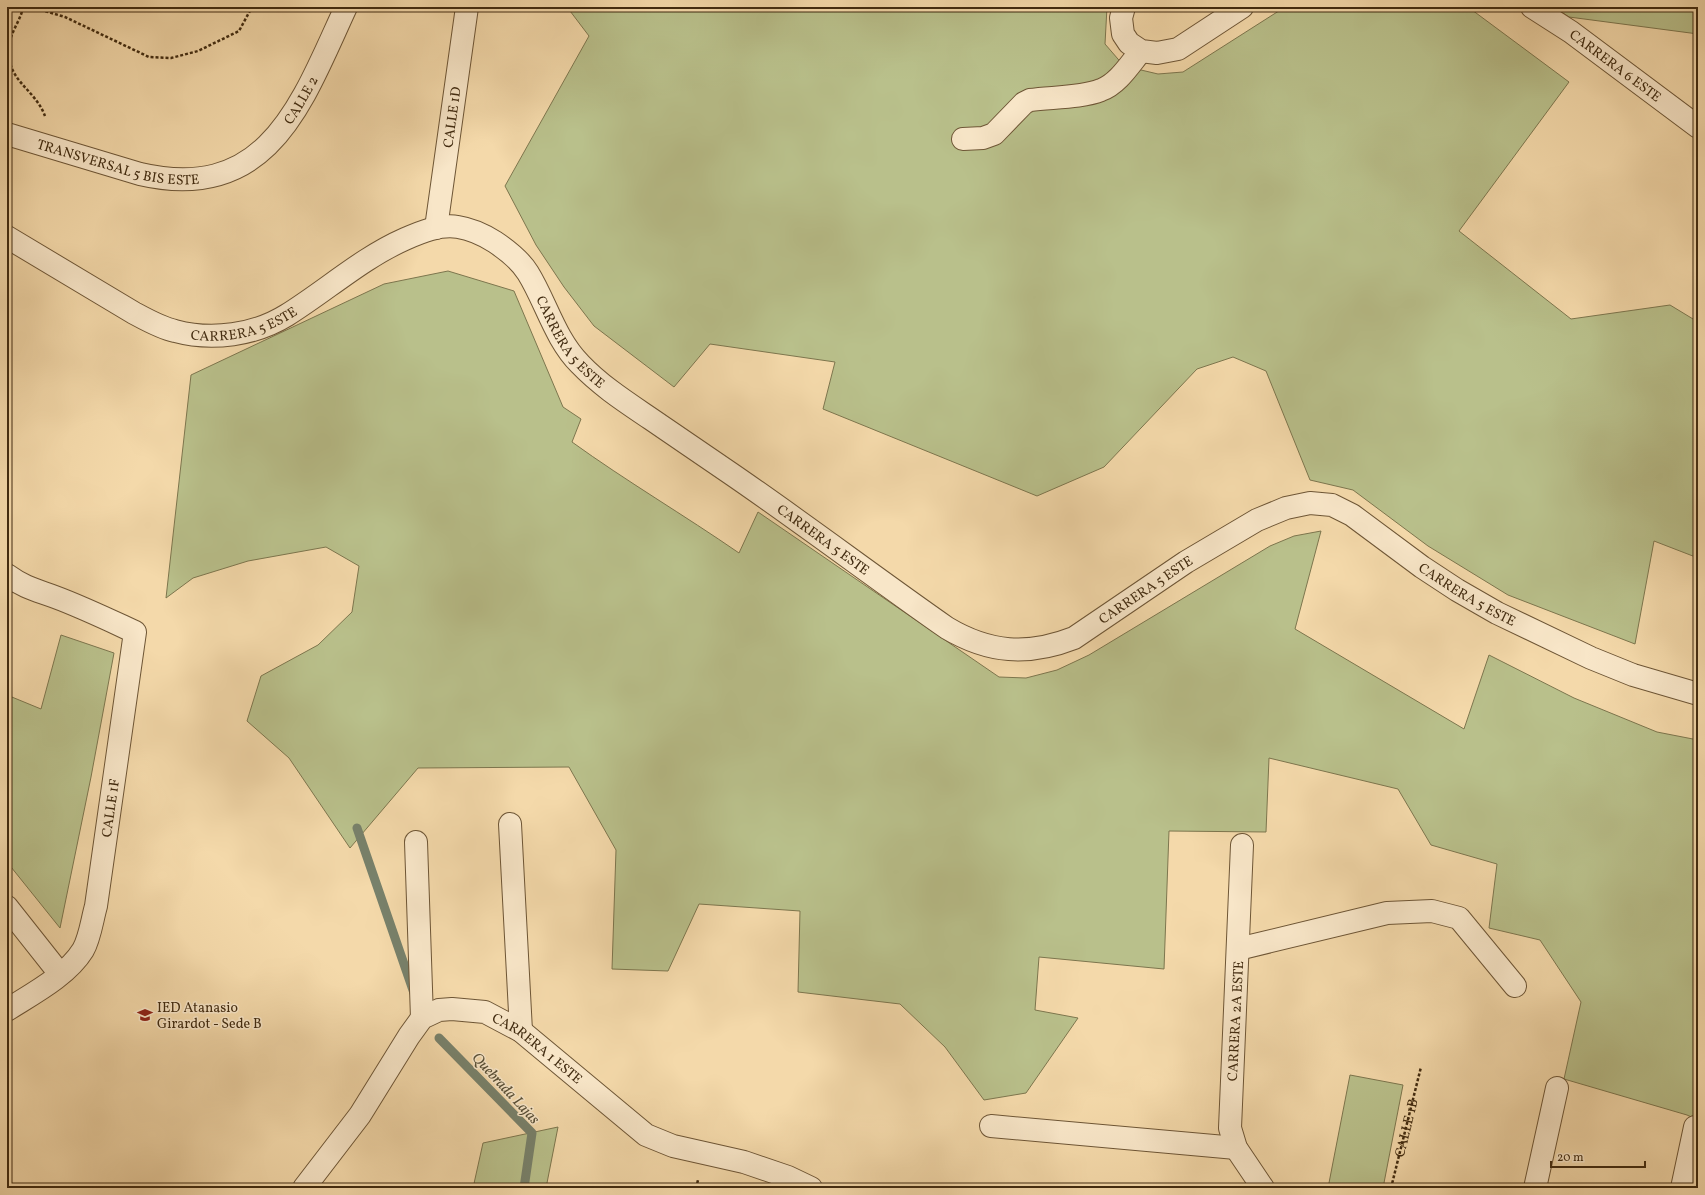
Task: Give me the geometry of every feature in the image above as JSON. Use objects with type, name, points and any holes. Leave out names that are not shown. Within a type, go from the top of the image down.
[{"type":"street","name":"CALLE 2","points":[[229,172],[251,160],[291,119],[307,90],[346,7]]},
{"type":"street","name":"CALLE 1D","points":[[436,228],[467,7]]},
{"type":"street","points":[[1124,7],[1121,18],[1122,30],[1133,44],[1164,53],[1178,49],[1242,7]]},
{"type":"street","name":"CARRERA 6 ESTE","points":[[1532,7],[1571,32],[1698,126]]},
{"type":"street","points":[[962,139],[983,138],[994,134],[1024,103],[1030,100],[1082,94],[1102,90],[1115,81],[1133,44]]},
{"type":"street","name":"TRANSVERSAL 5 BIS ESTE","points":[[7,134],[140,174],[162,179],[185,180],[207,178],[229,172]]},
{"type":"street","name":"CARRERA 5 ESTE","points":[[7,237],[154,324],[175,331],[198,335],[220,336],[250,331],[265,326],[285,316],[356,266],[389,246],[413,235],[436,228],[457,227],[473,231],[489,238],[503,247],[516,258],[527,271],[559,337],[577,362],[595,379],[946,628],[963,638],[981,645],[1006,649],[1037,649],[1056,645],[1074,638],[1186,562],[1257,520],[1286,508],[1310,503],[1332,505],[1352,515],[1422,568],[1497,613],[1591,658],[1634,675],[1698,694]]},
{"type":"street","name":"CALLE 1F","points":[[7,575],[18,583],[36,592],[54,597],[135,632],[96,906],[90,932],[83,950],[71,965],[7,1010]]},
{"type":"street","points":[[510,824],[521,1031]]},
{"type":"street","points":[[304,1188],[360,1115],[409,1036],[422,1018],[416,842]]},
{"type":"street","name":"CARRERA 2A ESTE","points":[[1242,845],[1230,1128],[1236,1148],[1255,1185]]},
{"type":"street","points":[[7,907],[60,974]]},
{"type":"street","points":[[1238,949],[1387,913],[1432,912],[1459,918],[1515,986]]},
{"type":"street","name":"CARRERA 1 ESTE","points":[[422,1018],[439,1010],[452,1009],[485,1012],[521,1031],[646,1135],[673,1146],[744,1162],[788,1177],[811,1188]]},
{"type":"street","points":[[1535,1188],[1557,1088]]},
{"type":"street","points":[[991,1126],[1236,1148]]},
{"type":"street","points":[[1682,1188],[1695,1127]]},
{"type":"path","points":[[23,7],[10,39],[10,63],[16,78],[38,101],[46,117],[41,144]]},
{"type":"path","points":[[31,7],[65,17],[149,57],[171,58],[198,51],[239,31],[252,7]]},
{"type":"path","name":"CALLE 1B","points":[[1391,1188],[1421,1067]]},
{"type":"green space","points":[[567,7],[1107,7],[1105,44],[1124,66],[1158,74],[1183,72],[1285,7],[1468,7],[1569,82],[1459,231],[1571,319],[1670,305],[1698,322],[1698,558],[1654,541],[1635,644],[1508,595],[1428,546],[1353,490],[1310,480],[1266,371],[1233,357],[1197,369],[1104,467],[1037,496],[823,409],[835,362],[710,344],[674,387],[594,326],[564,287],[536,245],[505,186],[589,36]]},
{"type":"green space","points":[[1554,7],[1698,7],[1698,34],[1569,17]]},
{"type":"green space","points":[[448,271],[514,291],[563,407],[581,419],[572,442],[739,553],[758,512],[999,677],[1026,678],[1057,670],[1089,655],[1270,546],[1294,536],[1321,531],[1295,629],[1464,729],[1489,655],[1574,698],[1657,732],[1698,740],[1698,1120],[1687,1115],[1564,1079],[1581,1002],[1540,940],[1489,928],[1497,864],[1431,845],[1398,789],[1269,758],[1266,832],[1169,831],[1164,969],[1039,957],[1035,1010],[1078,1018],[1026,1093],[984,1100],[945,1047],[900,1004],[798,992],[800,911],[699,904],[668,971],[612,969],[616,850],[569,767],[418,768],[350,848],[289,758],[247,721],[261,676],[318,645],[352,612],[359,566],[326,547],[248,561],[193,578],[166,598],[191,375],[384,284]]},
{"type":"green space","points":[[61,635],[114,653],[91,777],[60,928],[7,862],[7,695],[41,709]]},
{"type":"green space","points":[[1350,1075],[1403,1085],[1383,1188],[1328,1188]]},
{"type":"green space","points":[[558,1127],[546,1188],[473,1188],[483,1143]]},
{"type":"waterway","name":"Quebrada Lajas","points":[[357,828],[414,993]]},
{"type":"waterway","name":"Quebrada Lajas","points":[[439,1038],[532,1133],[524,1188]]},
{"type":"place","name":"IED Atanasio Girardot - Sede B","points":[[145,1015]]}]
